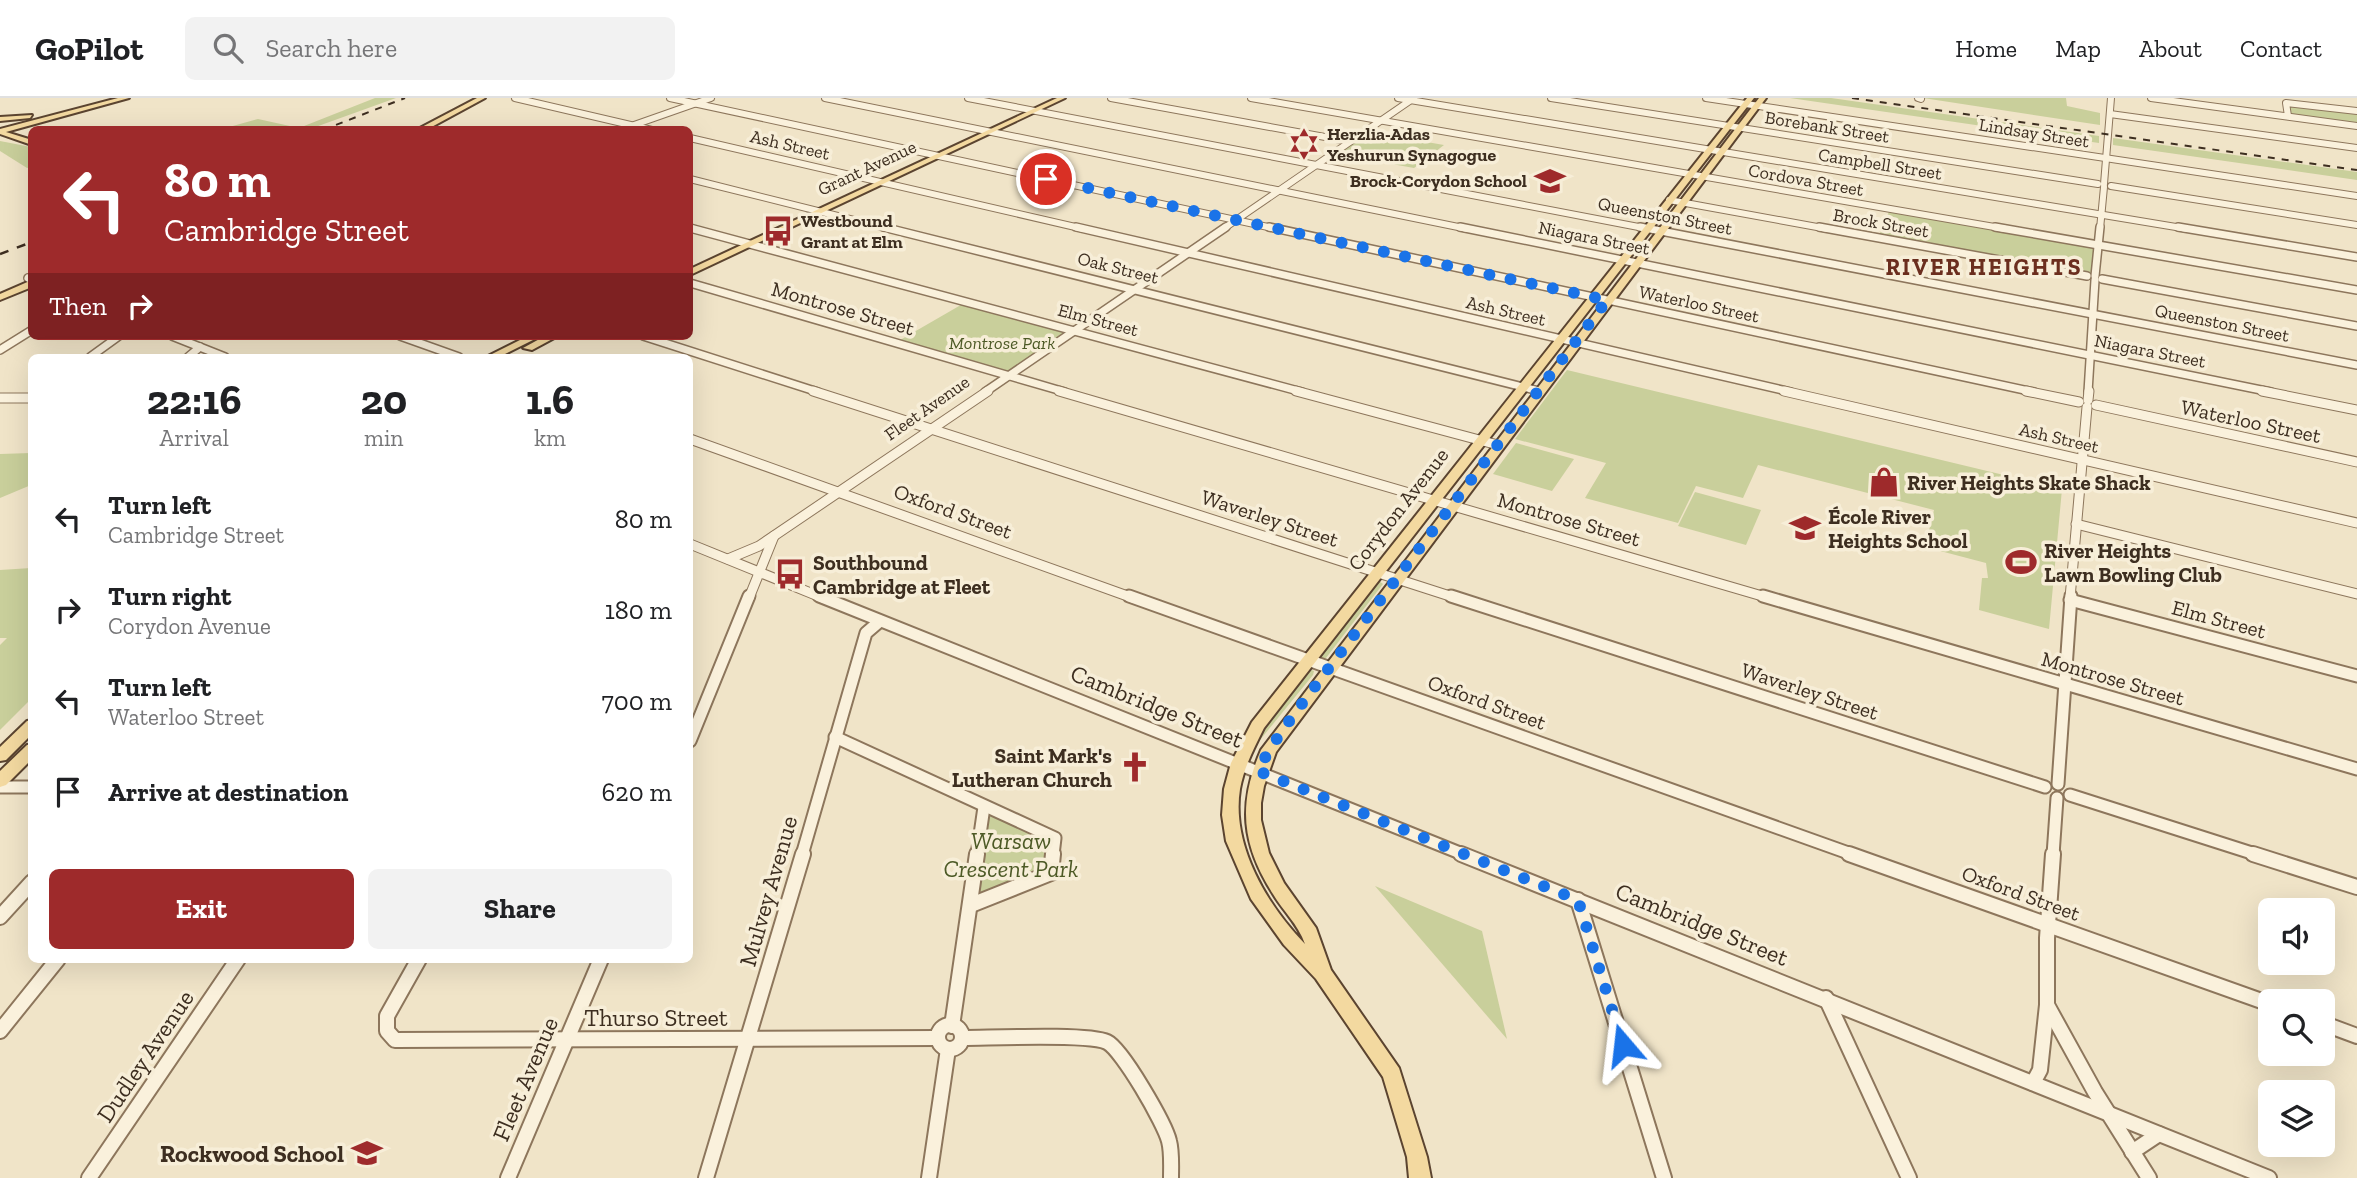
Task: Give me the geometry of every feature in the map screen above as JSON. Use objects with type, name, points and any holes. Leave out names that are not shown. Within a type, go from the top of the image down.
[{"type":"main road","points":[[0,131],[108,98]]},
{"type":"main road","points":[[16,125],[40,125],[126,98]]},
{"type":"main road","points":[[427,126],[482,98]]},
{"type":"main road","points":[[438,126],[493,98]]},
{"type":"main road","name":"Grant Avenue","points":[[1030,110],[1050,98]]},
{"type":"main road","name":"Grant Avenue","points":[[693,270],[809,209],[1062,98]]},
{"type":"main road","name":"Corydon Avenue","points":[[1323,974],[1310,933],[1277,887],[1255,838],[1252,812],[1258,771],[1277,737],[1763,98]]},
{"type":"main road","name":"Corydon Avenue","points":[[1420,1178],[1417,1157],[1392,1074],[1323,974],[1290,940],[1257,894],[1234,841],[1230,815],[1232,789],[1239,763],[1258,726],[1748,101]]},
{"type":"main road","points":[[16,125],[80,105]]},
{"type":"main road","points":[[0,120],[59,111]]},
{"type":"main road","points":[[0,120],[28,130]]},
{"type":"main road","points":[[0,131],[28,142]]},
{"type":"main road","name":"Grant Avenue","points":[[693,264],[819,212],[877,181]]},
{"type":"main road","points":[[0,291],[28,280]]},
{"type":"main road","points":[[0,297],[28,281]]},
{"type":"main road","points":[[497,354],[527,340]]},
{"type":"main road","points":[[514,354],[544,340]]},
{"type":"main road","points":[[0,756],[28,728]]},
{"type":"main road","points":[[0,781],[28,753]]},
{"type":"street","points":[[515,98],[638,126]]},
{"type":"street","name":"Waterloo Street","points":[[670,98],[2357,462]]},
{"type":"street","points":[[634,125],[711,98]]},
{"type":"street","name":"Niagara Street","points":[[825,98],[2357,410]]},
{"type":"street","name":"Queenston Street","points":[[968,98],[2357,365]]},
{"type":"street","points":[[1111,98],[1347,141]]},
{"type":"street","name":"Cordova Street","points":[[1251,98],[2357,290]]},
{"type":"street","name":"Campbell Street","points":[[1398,98],[2357,257]]},
{"type":"street","name":"Borebank Street","points":[[1551,98],[2357,225]]},
{"type":"street","name":"Lindsay Street","points":[[1706,98],[1748,101],[1757,106],[2357,196]]},
{"type":"street","points":[[2033,1083],[2040,1070],[2047,1005],[2048,925],[2062,792],[2064,683],[2111,98]]},
{"type":"street","points":[[2151,98],[2197,101],[2357,125]]},
{"type":"street","name":"Fleet Avenue","points":[[728,559],[750,551],[774,536],[1411,99]]},
{"type":"street","points":[[2288,116],[2286,103],[2357,111]]},
{"type":"street","points":[[2110,114],[2357,148]]},
{"type":"street","name":"Ash Street","points":[[693,139],[2357,523]]},
{"type":"street","name":"Oak Street","points":[[693,180],[1538,391]]},
{"type":"street","name":"Brock Street","points":[[1669,200],[2357,326]]},
{"type":"street","name":"Elm Street","points":[[693,229],[1498,445]]},
{"type":"street","name":"Montrose Street","points":[[693,284],[2357,769]]},
{"type":"street","points":[[0,350],[28,332]]},
{"type":"street","points":[[94,354],[113,340]]},
{"type":"street","points":[[182,340],[218,354]]},
{"type":"street","points":[[411,340],[451,354]]},
{"type":"street","name":"Waverley Street","points":[[655,340],[2045,787],[2048,784],[2062,792]]},
{"type":"street","points":[[192,354],[200,347]]},
{"type":"street","points":[[0,398],[28,398]]},
{"type":"street","name":"Oxford Street","points":[[693,440],[2258,1000]]},
{"type":"street","points":[[2077,524],[2357,594]]},
{"type":"street","points":[[693,734],[774,536]]},
{"type":"street","name":"Cambridge Street","points":[[693,545],[2269,1178]]},
{"type":"street","name":"Elm Street","points":[[2070,600],[2357,676]]},
{"type":"street","name":"Mulvey Avenue","points":[[706,1178],[746,1039],[754,1023],[866,633],[880,621]]},
{"type":"street","points":[[835,737],[1055,838],[1051,873],[971,905]]},
{"type":"street","points":[[0,787],[28,787]]},
{"type":"street","points":[[2062,792],[2357,887]]},
{"type":"street","points":[[952,1026],[984,807]]},
{"type":"street","points":[[0,918],[28,886]]},
{"type":"street","points":[[1578,900],[1664,1178]]},
{"type":"street","points":[[0,1031],[55,963]]},
{"type":"street","name":"Dudley Avenue","points":[[89,1178],[235,963]]},
{"type":"street","name":"Thurso Street","points":[[417,963],[385,1024],[389,1035],[401,1041],[746,1039],[943,1043]]},
{"type":"street","name":"Fleet Avenue","points":[[508,1178],[599,963]]},
{"type":"street","points":[[1826,998],[1909,1178]]},
{"type":"street","points":[[2047,1005],[2108,1113],[2149,1178]]},
{"type":"street","points":[[929,1178],[944,1028],[952,1026],[962,1031],[963,1038],[956,1047],[943,1043]]},
{"type":"street","points":[[2335,1028],[2357,1036]]},
{"type":"street","points":[[963,1038],[1085,1038],[1108,1042],[1126,1063],[1165,1128],[1170,1144],[1171,1178]]},
{"type":"street","points":[[2132,1152],[2159,1134]]},
{"type":"green space","points":[[375,98],[396,98],[318,126],[304,126]]},
{"type":"green space","points":[[1790,98],[1831,98],[2099,136],[2099,143]]},
{"type":"green space","points":[[1923,98],[2066,98],[2067,106],[2100,113],[2100,125]]},
{"type":"green space","points":[[2289,105],[2357,112],[2357,125],[2292,116]]},
{"type":"green space","points":[[258,119],[290,126],[233,126]]},
{"type":"green space","points":[[1363,131],[1444,145],[1414,168],[1331,153]]},
{"type":"green space","points":[[2113,138],[2357,172],[2357,180],[2113,145]]},
{"type":"green space","points":[[0,141],[28,146],[28,168],[27,168],[0,151]]},
{"type":"green space","points":[[1890,209],[2099,245],[2095,278],[1878,238]]},
{"type":"green space","name":"Montrose Park","points":[[966,302],[1073,331],[1008,376],[895,343]]},
{"type":"green space","points":[[1567,370],[2062,489],[2049,629],[1979,610],[1982,578],[1988,578],[1986,563],[1925,547],[1934,510],[1758,465],[1743,498],[1696,486],[1678,523],[1585,498],[1606,463],[1515,439]]},
{"type":"green space","points":[[1516,443],[1574,459],[1552,491],[1493,474]]},
{"type":"green space","points":[[28,453],[28,486],[0,498],[0,454]]},
{"type":"green space","points":[[1695,492],[1761,510],[1746,545],[1678,526]]},
{"type":"green space","points":[[28,568],[28,702],[0,730],[0,645],[7,638],[0,638],[0,570]]},
{"type":"green space","points":[[1378,580],[1383,584],[1326,658],[1317,658]]},
{"type":"green space","points":[[1309,669],[1314,671],[1313,675],[1251,751],[1273,714]]},
{"type":"green space","name":"Warsaw Crescent Park","points":[[984,807],[1055,838],[1051,873],[971,905]]},
{"type":"green space","points":[[1375,886],[1482,931],[1507,1039]]},
{"type":"railway","points":[[333,126],[405,98]]},
{"type":"railway","points":[[1852,98],[2357,170]]},
{"type":"railway","points":[[0,254],[28,244]]},
{"type":"place","name":"Herzlia-Adas Yeshurun Synagogue","points":[[1304,144]]},
{"type":"place","name":"Brock-Corydon School","points":[[1550,181]]},
{"type":"place","name":"Westbound Grant at Elm","points":[[778,231]]},
{"type":"place","name":"River Heights Skate Shack","points":[[1884,482]]},
{"type":"place","name":"École River Heights School","points":[[1805,528]]},
{"type":"place","name":"River Heights Lawn Bowling Club","points":[[2021,562]]},
{"type":"place","name":"Southbound Cambridge at Fleet","points":[[790,574]]},
{"type":"place","name":"Saint Mark's Lutheran Church","points":[[1135,767]]},
{"type":"place","name":"Rockwood School","points":[[367,1153]]},
{"type":"district","name":"RIVER HEIGHTS","points":[[1984,267]]},
{"type":"route","points":[[1046,179],[1607,300],[1292,717],[1258,771],[1578,900],[1623,1045]]}]
